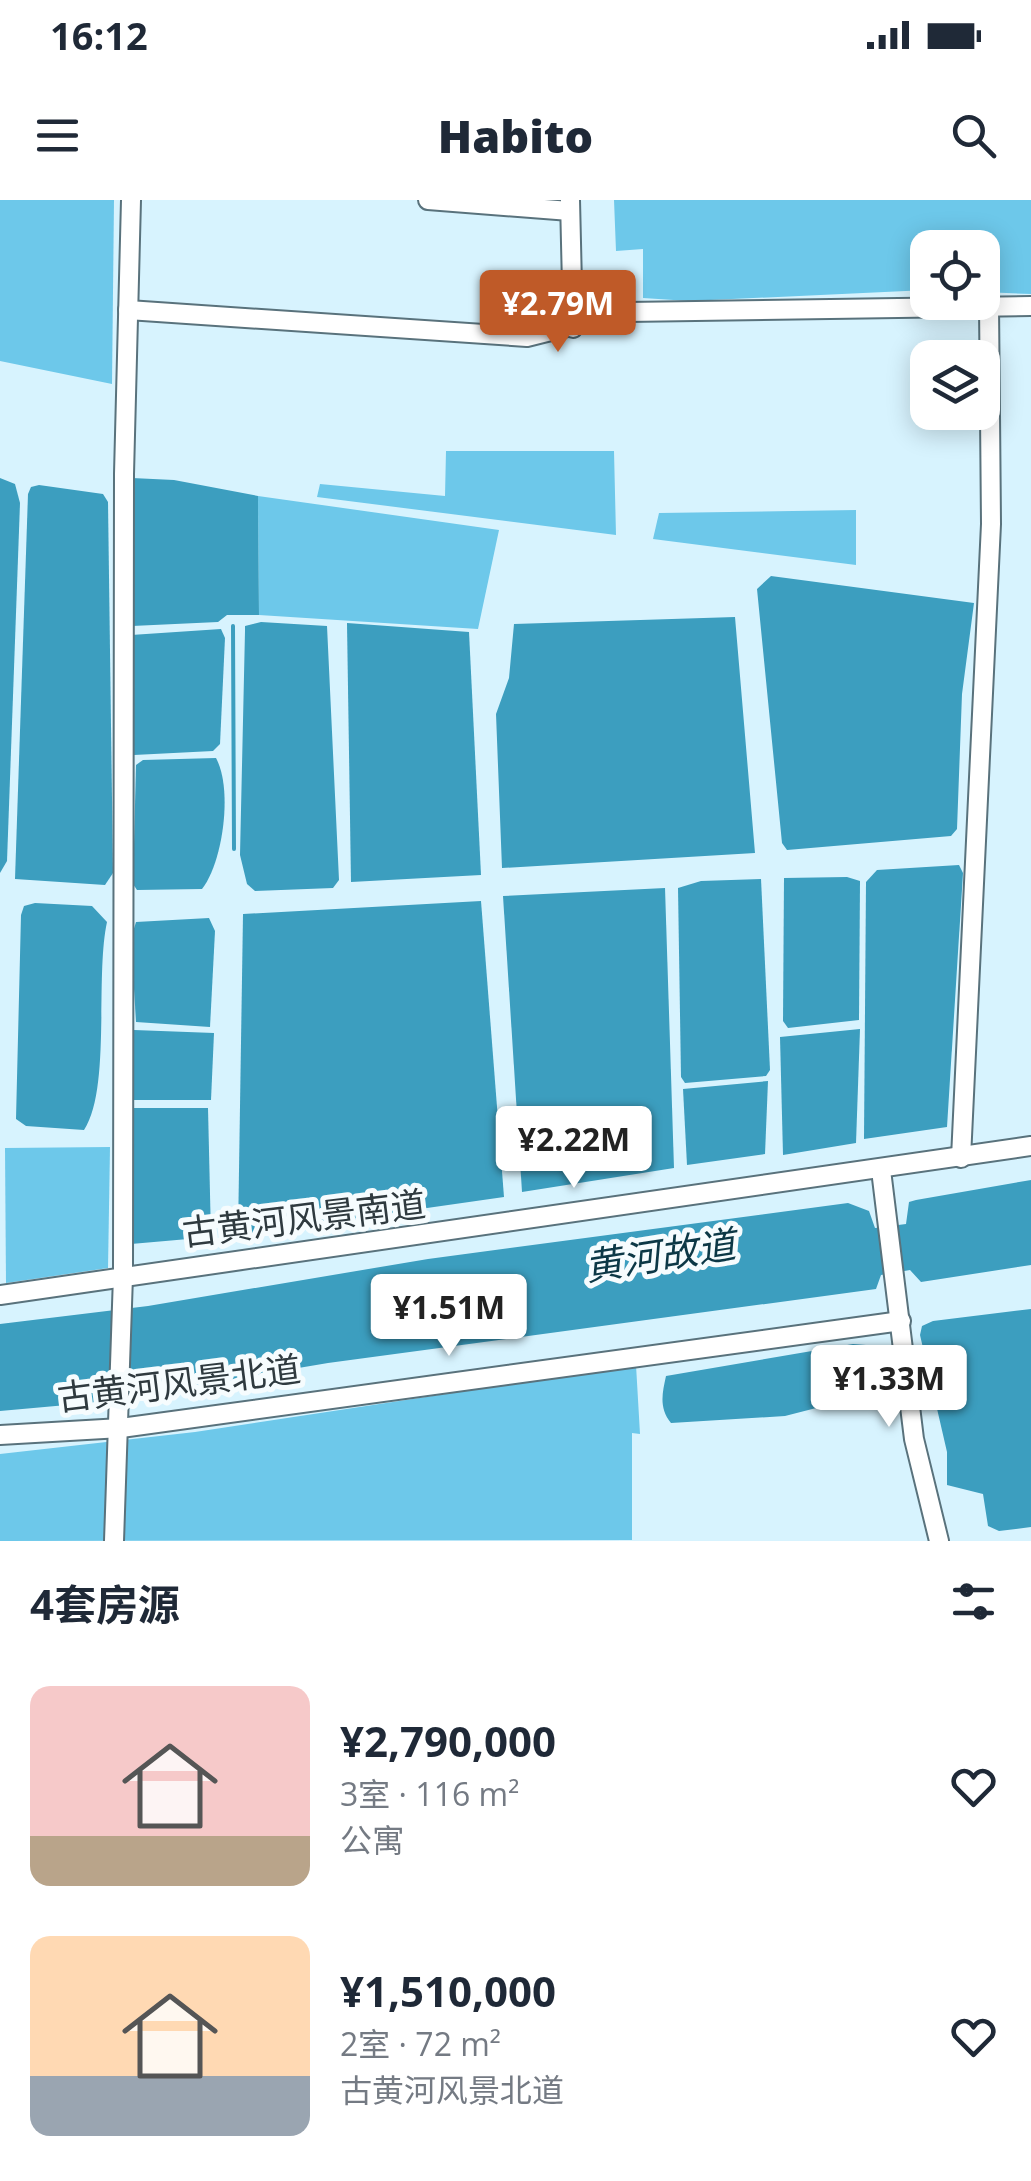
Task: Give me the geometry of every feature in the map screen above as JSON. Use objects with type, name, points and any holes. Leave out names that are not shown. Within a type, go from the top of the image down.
[{"type":"street","points":[[114,1541],[121,1428],[131,200]]},
{"type":"street","points":[[428,200],[570,206],[573,328]]},
{"type":"street","points":[[1000,305],[1031,306]]},
{"type":"street","points":[[128,310],[527,337],[627,312],[910,307]]},
{"type":"street","points":[[961,1158],[991,524],[989,320]]},
{"type":"street","name":"古黄河风景南道","points":[[0,1294],[122,1282],[1031,1146]]},
{"type":"street","points":[[881,1170],[914,1439],[939,1541]]},
{"type":"street","name":"古黄河风景北道","points":[[0,1435],[121,1428],[900,1314]]},
{"type":"shaded area","points":[[0,200],[114,200],[112,384],[0,361]]},
{"type":"shaded area","points":[[614,200],[1031,200],[1031,294],[1000,293],[1000,230],[910,230],[910,291],[689,301],[643,298],[643,249],[616,251]]},
{"type":"shaded area","points":[[446,451],[614,451],[616,535],[317,497],[320,484],[445,496]]},
{"type":"shaded area","points":[[258,496],[499,530],[478,629],[259,615]]},
{"type":"shaded area","points":[[856,510],[856,565],[653,539],[659,513]]},
{"type":"shaded area","points":[[110,1147],[108,1268],[6,1283],[5,1148]]},
{"type":"shaded area","points":[[636,1365],[640,1434],[632,1433],[632,1540],[0,1541],[0,1454],[195,1432]]},
{"type":"water","points":[[0,478],[15,484],[20,503],[7,861],[0,873]]},
{"type":"water","points":[[132,478],[174,480],[258,496],[259,615],[227,615],[218,622],[132,626]]},
{"type":"water","points":[[31,487],[103,494],[108,502],[113,873],[105,885],[15,879],[28,494]]},
{"type":"water","points":[[771,576],[974,603],[962,694],[957,829],[951,836],[787,850],[782,843],[757,589]]},
{"type":"water","points":[[735,617],[755,853],[502,868],[496,714],[509,678],[514,624]]},
{"type":"water","points":[[261,622],[327,626],[339,880],[333,888],[255,891],[247,884],[240,855],[245,626]]},
{"type":"water","points":[[347,623],[469,632],[481,875],[351,882]]},
{"type":"water","points":[[221,629],[225,638],[220,744],[213,751],[134,755],[129,750],[131,635]]},
{"type":"water","points":[[216,758],[224,788],[223,825],[215,862],[202,889],[137,890],[133,884],[136,765],[143,760]]},
{"type":"water","points":[[959,865],[963,873],[947,1127],[864,1139],[866,882],[877,870]]},
{"type":"water","points":[[847,877],[860,881],[859,1020],[788,1028],[783,1021],[784,878]]},
{"type":"water","points":[[761,879],[770,1070],[766,1076],[685,1083],[681,1077],[678,888],[701,881]]},
{"type":"water","points":[[665,888],[674,1168],[522,1192],[503,896]]},
{"type":"water","points":[[481,901],[504,1197],[238,1235],[243,914]]},
{"type":"water","points":[[24,906],[92,906],[107,922],[100,1061],[92,1112],[84,1130],[26,1126],[16,1119],[21,915]]},
{"type":"water","points":[[209,918],[215,931],[210,1027],[136,1022],[131,938],[136,922]]},
{"type":"water","points":[[860,1029],[856,1143],[783,1155],[780,1037]]},
{"type":"water","points":[[134,1030],[214,1033],[211,1100],[133,1100]]},
{"type":"water","points":[[768,1081],[765,1154],[687,1165],[683,1089]]},
{"type":"water","points":[[132,1108],[208,1108],[211,1237],[131,1244]]},
{"type":"water","name":"黄河故道","points":[[1031,1180],[1031,1265],[921,1282],[910,1270],[881,1275],[876,1289],[328,1363],[89,1403],[0,1411],[0,1324],[148,1306],[428,1259],[848,1203],[869,1211],[875,1228],[906,1224],[909,1202]]},
{"type":"water","points":[[1031,1309],[1031,1527],[999,1531],[988,1526],[983,1494],[947,1485],[947,1452],[920,1335],[922,1326],[933,1321]]},
{"type":"water","points":[[866,1345],[875,1363],[876,1398],[868,1402],[859,1397],[785,1416],[671,1423],[665,1412],[666,1376]]},
{"type":"waterway","points":[[233,626],[234,849]]}]
